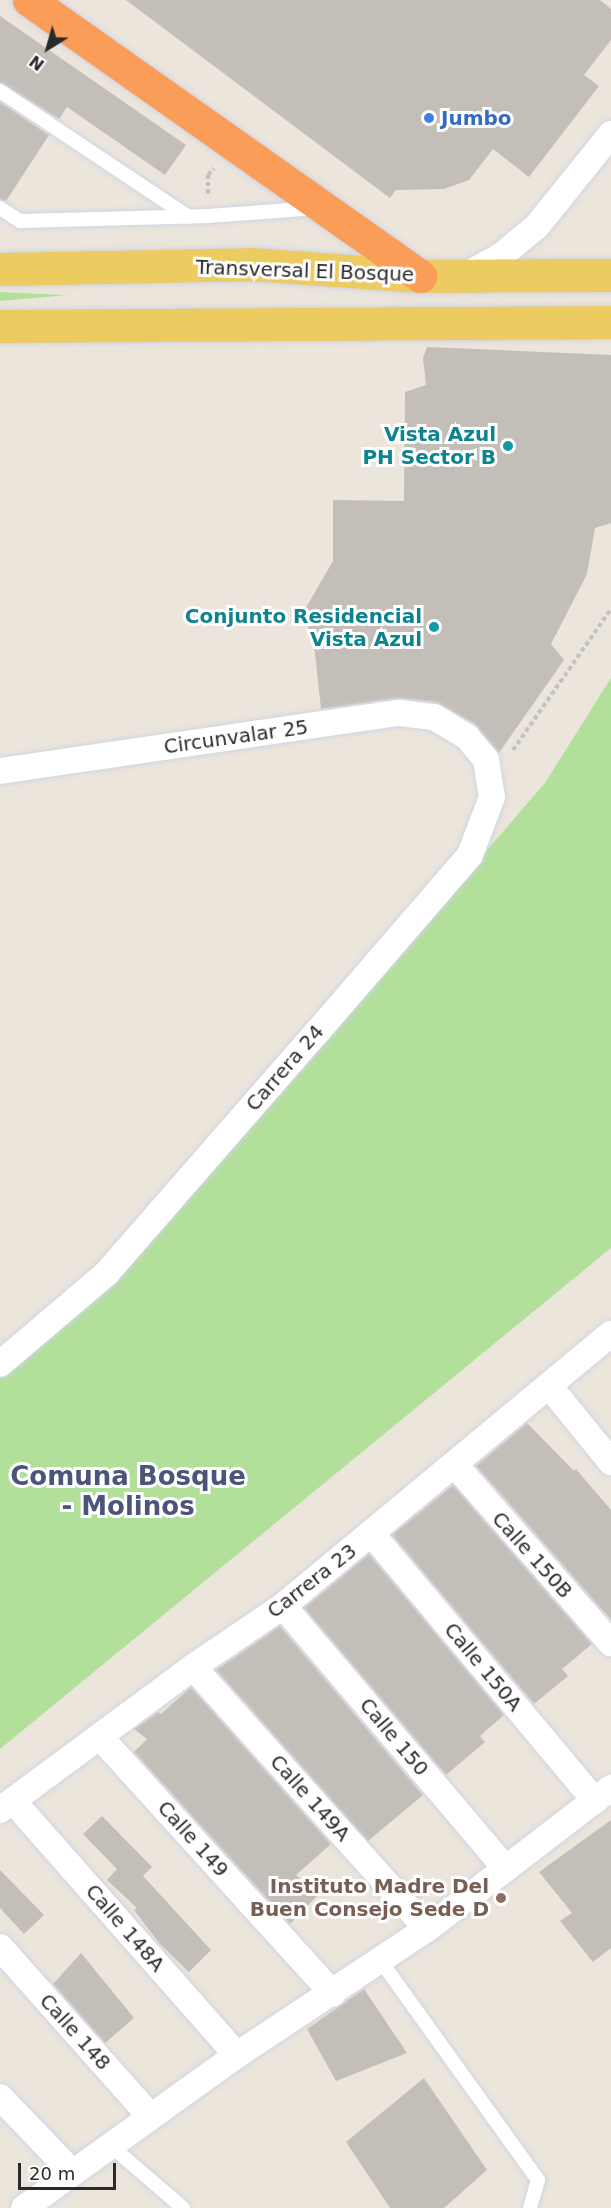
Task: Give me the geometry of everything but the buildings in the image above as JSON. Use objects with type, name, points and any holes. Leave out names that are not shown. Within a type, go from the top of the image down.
[{"type":"highway","points":[[29,0],[420,276]]},
{"type":"main road","name":"Transversal El Bosque","points":[[0,269],[251,264],[420,276],[611,275]]},
{"type":"main road","points":[[0,326],[611,322]]},
{"type":"street","points":[[468,274],[502,255],[537,226],[611,134]]},
{"type":"street","name":"Circunvalar 25","points":[[0,771],[400,713],[434,717],[467,737]]},
{"type":"street","name":"Carrera 24","points":[[0,1364],[107,1273],[470,855],[492,797],[486,760],[467,737]]},
{"type":"street","name":"Carrera 23","points":[[6,1806],[101,1738],[193,1667],[283,1606],[611,1334]]},
{"type":"street","points":[[549,1387],[611,1462]]},
{"type":"street","name":"Calle 150B","points":[[455,1465],[611,1643]]},
{"type":"street","name":"Calle 150A","points":[[371,1533],[603,1794]]},
{"type":"street","name":"Calle 150","points":[[283,1606],[505,1868]]},
{"type":"street","name":"Calle 149A","points":[[193,1667],[427,1929]]},
{"type":"street","name":"Calle 149","points":[[101,1738],[333,1994]]},
{"type":"street","points":[[24,2208],[237,2055],[333,1994],[427,1929],[603,1794]]},
{"type":"street","name":"Calle 148A","points":[[6,1806],[237,2055]]},
{"type":"street","name":"Calle 148","points":[[0,1947],[151,2117]]},
{"type":"street","points":[[0,2097],[73,2173]]},
{"type":"lane","points":[[0,91],[189,217]]},
{"type":"lane","points":[[0,208],[20,221],[189,217],[324,208]]},
{"type":"lane","points":[[380,1960],[538,2180],[530,2208]]},
{"type":"lane","points":[[111,2146],[183,2208]]},
{"type":"path","points":[[209,216],[208,175],[236,145]]},
{"type":"path","points":[[490,783],[611,609]]},
{"type":"green space","points":[[0,292],[67,295],[0,301]]},
{"type":"green space","points":[[611,678],[611,1248],[0,1749],[0,1374],[298,1068],[545,783]]},
{"type":"place","name":"Jumbo","points":[[429,118]]},
{"type":"place","name":"Vista Azul PH Sector B","points":[[508,446]]},
{"type":"place","name":"Conjunto Residencial Vista Azul","points":[[434,627]]},
{"type":"place","name":"Instituto Madre Del Buen Consejo Sede D","points":[[501,1898]]},
{"type":"district","name":"Comuna Bosque - Molinos","points":[[128,1492]]}]
